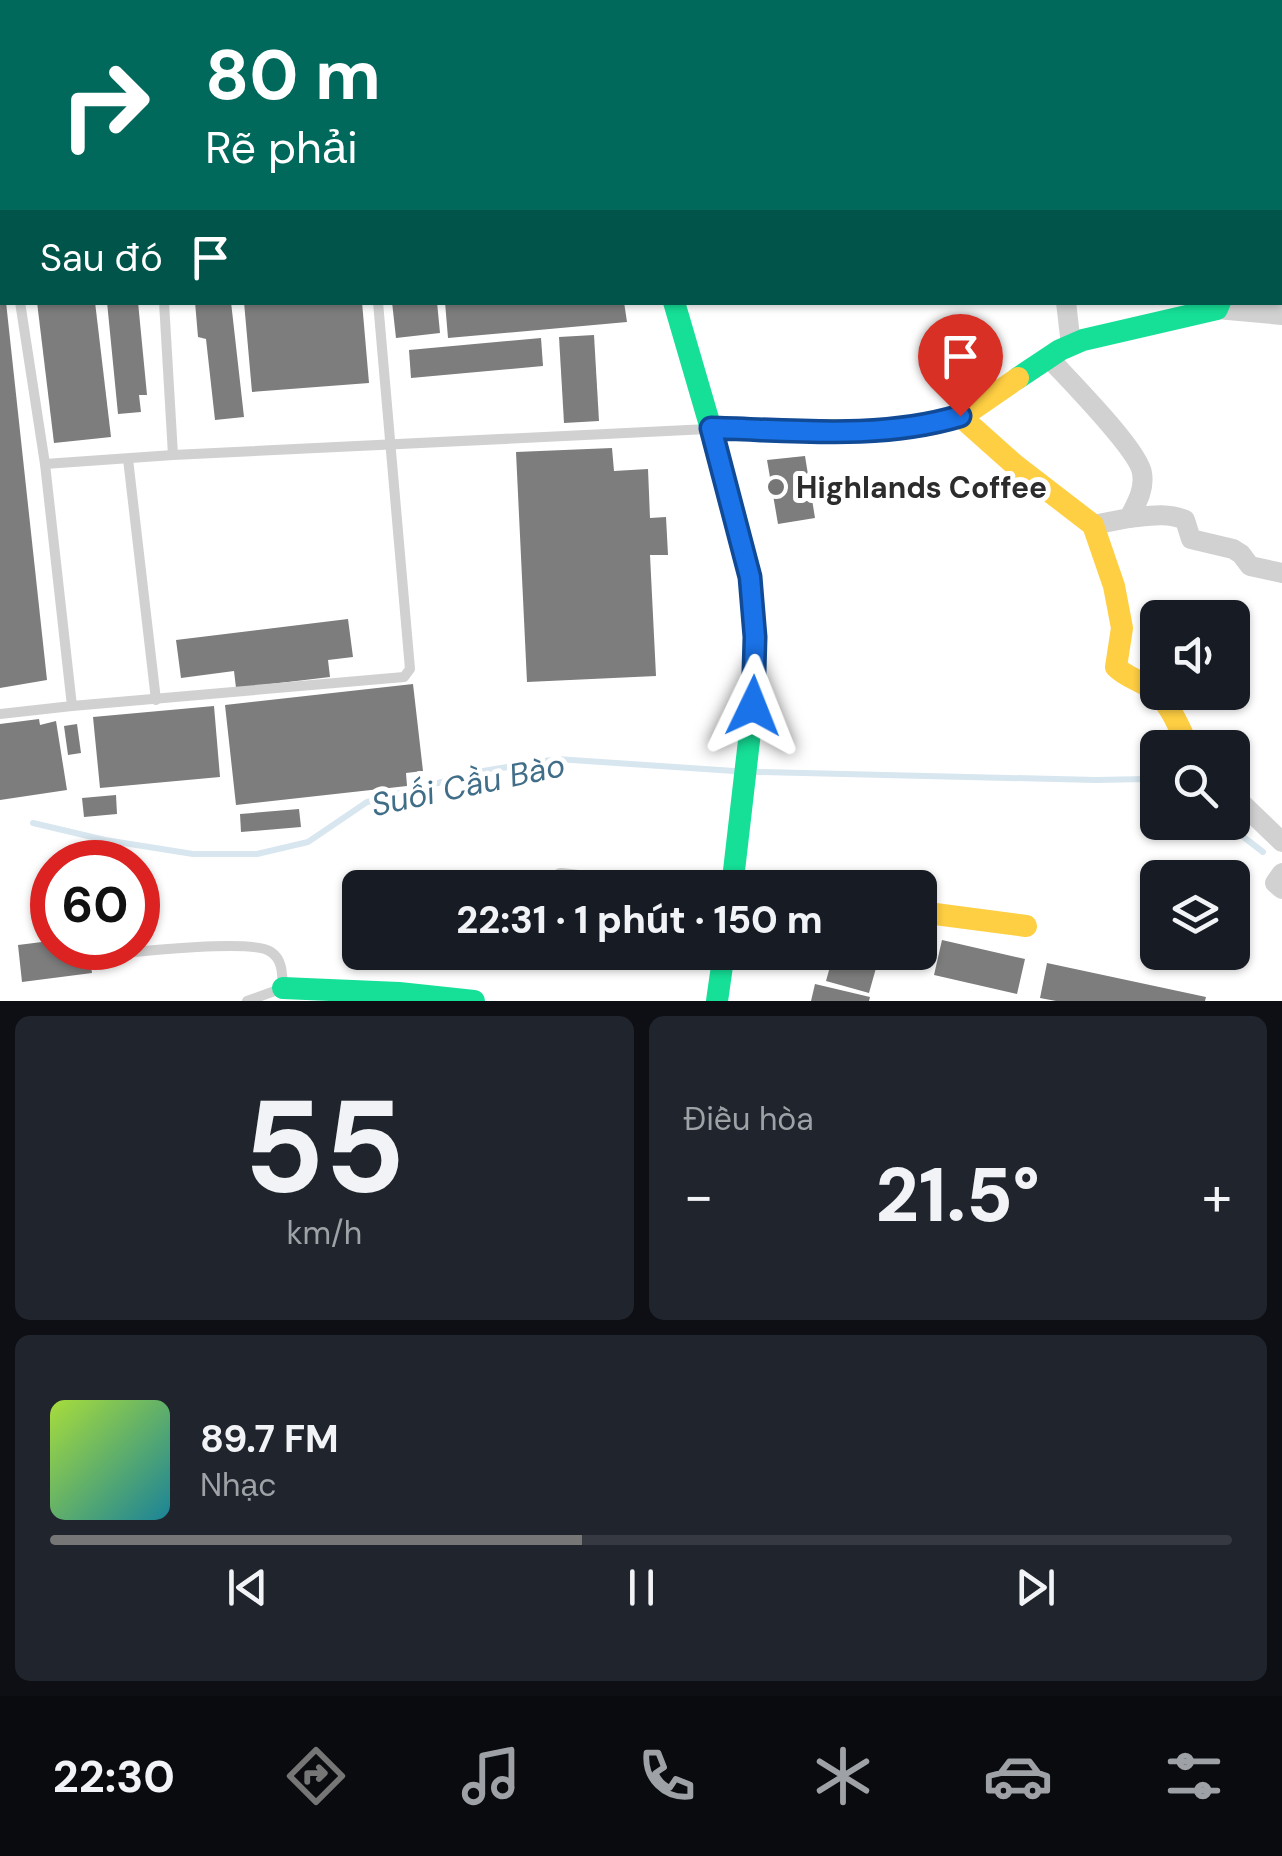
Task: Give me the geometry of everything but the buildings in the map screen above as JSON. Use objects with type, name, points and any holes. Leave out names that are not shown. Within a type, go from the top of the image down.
[{"type":"street","points":[[675,305],[750,577],[755,637],[753,706],[734,870]]},
{"type":"street","points":[[1066,305],[1071,345]]},
{"type":"street","points":[[711,428],[885,431],[934,424],[960,416],[1071,345],[1219,306],[1282,315]]},
{"type":"street","points":[[1049,358],[1139,462],[1142,485],[1129,518]]},
{"type":"street","points":[[960,416],[1093,525],[1114,586],[1122,628],[1116,668],[1125,677],[1159,694],[1179,730]]},
{"type":"street","points":[[1093,525],[1166,514],[1182,518],[1186,520],[1190,539],[1233,549],[1250,566],[1282,573]]},
{"type":"street","points":[[1250,811],[1282,842]]},
{"type":"street","points":[[937,914],[1026,926]]},
{"type":"street","points":[[716,1001],[721,970]]},
{"type":"street","points":[[283,988],[471,1001]]},
{"type":"lane","points":[[20,305],[44,464],[72,706]]},
{"type":"lane","points":[[164,305],[173,455]]},
{"type":"lane","points":[[0,714],[404,678],[410,669],[378,305]]},
{"type":"lane","points":[[44,464],[711,428]]},
{"type":"lane","points":[[128,459],[156,700]]},
{"type":"lane","points":[[160,951],[244,945],[267,948],[281,966],[283,988],[247,1001]]},
{"type":"waterway","name":"Suối Cầu Bào","points":[[33,823],[193,854],[257,854],[308,842],[367,802],[483,771],[557,759],[734,771]]},
{"type":"waterway","name":"Suối Cầu Bào","points":[[757,772],[1140,779]]},
{"type":"waterway","name":"Suối Cầu Bào","points":[[1247,840],[1263,852]]},
{"type":"traffic: fast","points":[[675,305],[750,577],[755,637],[753,706],[734,870]]},
{"type":"traffic: fast","points":[[1018,378],[1083,340],[1217,309],[1219,305]]},
{"type":"traffic: fast","points":[[717,1001],[721,970]]},
{"type":"traffic: fast","points":[[283,988],[474,1001]]},
{"type":"traffic: slow","points":[[711,429],[885,431],[934,424],[966,414],[1018,378]]},
{"type":"traffic: slow","points":[[960,416],[1015,465],[1093,525],[1114,586],[1122,628],[1116,667],[1163,700],[1180,730]]},
{"type":"traffic: slow","points":[[937,914],[1026,926]]},
{"type":"place","name":"Highlands Coffee","points":[[776,487]]},
{"type":"route","points":[[753,706],[755,637],[750,577],[711,428],[885,431],[960,416]]}]
